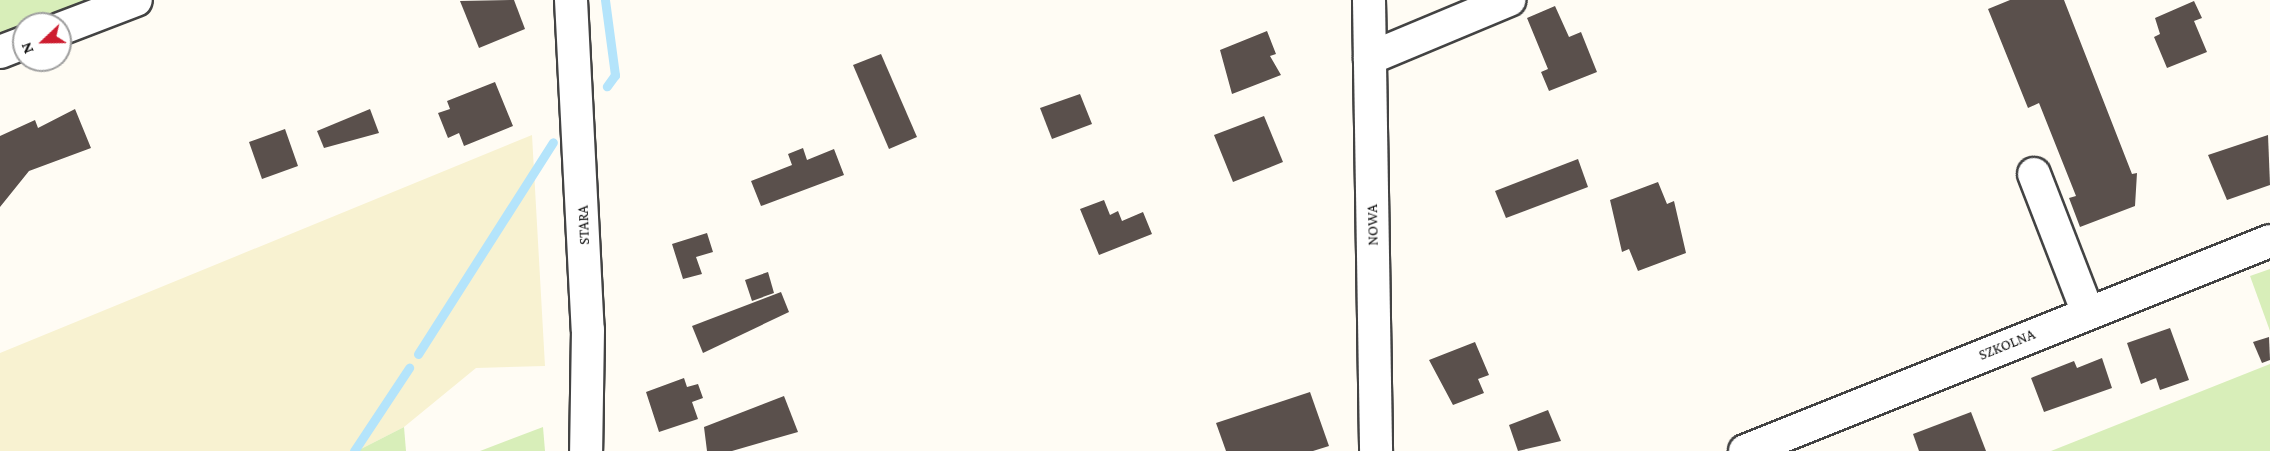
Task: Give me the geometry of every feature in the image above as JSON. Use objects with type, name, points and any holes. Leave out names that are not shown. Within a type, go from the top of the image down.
[{"type":"street","points":[[72,24],[136,0]]},
{"type":"street","name":"STARA","points":[[571,0],[588,330],[586,451]]},
{"type":"street","name":"NOWA","points":[[1369,0],[1376,451]]},
{"type":"street","points":[[1370,58],[1509,0]]},
{"type":"street","points":[[2034,174],[2088,313]]},
{"type":"street","name":"SZKOLNA","points":[[1745,451],[1784,444],[2088,313],[2270,241]]},
{"type":"shaded area","points":[[532,135],[545,366],[476,368],[404,427],[357,451],[0,451],[0,353]]},
{"type":"green space","points":[[0,0],[102,0],[72,12],[12,12],[12,36],[0,41]]},
{"type":"green space","points":[[2270,269],[2270,331],[2250,276]]},
{"type":"green space","points":[[2270,364],[2270,451],[2051,451]]},
{"type":"green space","points":[[404,427],[406,451],[357,451]]},
{"type":"green space","points":[[543,427],[545,451],[480,451]]},
{"type":"building","points":[[514,0],[525,29],[479,48],[460,1]]},
{"type":"building","points":[[2010,0],[2064,0],[2132,174],[2137,173],[2135,206],[2080,227],[2069,198],[2076,196],[2039,103],[2028,108],[1988,9]]},
{"type":"building","points":[[2194,1],[2202,18],[2194,21],[2207,52],[2167,68],[2154,37],[2160,34],[2155,18]]},
{"type":"building","points":[[1555,6],[1569,37],[1581,32],[1597,72],[1549,91],[1541,72],[1548,69],[1527,18]]},
{"type":"building","points":[[1267,31],[1276,54],[1270,56],[1281,75],[1232,94],[1220,50]]},
{"type":"building","points":[[881,54],[917,137],[889,149],[853,65]]},
{"type":"building","points":[[495,82],[513,126],[464,146],[459,133],[448,138],[438,113],[450,109],[447,101]]},
{"type":"building","points":[[1080,94],[1092,124],[1052,139],[1040,108]]},
{"type":"building","points":[[75,109],[91,148],[29,171],[0,207],[0,136],[35,120],[38,128]]},
{"type":"building","points":[[370,109],[379,133],[324,148],[317,131]]},
{"type":"building","points":[[1264,116],[1283,162],[1233,182],[1214,135]]},
{"type":"building","points":[[285,129],[298,166],[262,179],[249,142]]},
{"type":"building","points":[[2268,135],[2270,185],[2227,200],[2208,155]]},
{"type":"building","points":[[803,148],[807,160],[834,149],[844,175],[761,206],[751,181],[792,165],[788,154]]},
{"type":"building","points":[[1578,159],[1588,187],[1506,218],[1495,191]]},
{"type":"building","points":[[1658,182],[1667,204],[1674,201],[1686,253],[1638,271],[1629,249],[1622,252],[1610,200]]},
{"type":"building","points":[[1104,200],[1110,215],[1118,211],[1122,221],[1143,212],[1152,234],[1099,255],[1080,209]]},
{"type":"building","points":[[707,233],[713,252],[696,257],[702,274],[683,279],[672,244]]},
{"type":"building","points":[[768,272],[774,293],[752,301],[745,280]]},
{"type":"building","points":[[781,292],[789,312],[703,353],[692,326]]},
{"type":"building","points":[[2170,328],[2189,380],[2160,390],[2156,378],[2141,384],[2127,343]]},
{"type":"building","points":[[2269,337],[2270,360],[2262,363],[2253,342]]},
{"type":"building","points":[[1475,342],[1489,375],[1478,379],[1484,393],[1453,405],[1429,360]]},
{"type":"building","points":[[2102,358],[2112,388],[2044,412],[2031,378],[2074,361],[2077,368]]},
{"type":"building","points":[[684,378],[687,387],[698,384],[703,398],[692,402],[698,419],[659,432],[646,392]]},
{"type":"building","points":[[1310,392],[1329,446],[1313,451],[1226,451],[1216,423]]},
{"type":"building","points":[[784,396],[798,432],[732,451],[707,451],[704,427]]},
{"type":"building","points":[[1548,410],[1561,441],[1518,451],[1509,425]]},
{"type":"building","points":[[1971,412],[1986,451],[1919,451],[1913,434]]},
{"type":"waterway","points":[[605,0],[615,75],[607,86]]},
{"type":"waterway","points":[[418,354],[553,142]]},
{"type":"waterway","points":[[354,451],[409,368]]}]
